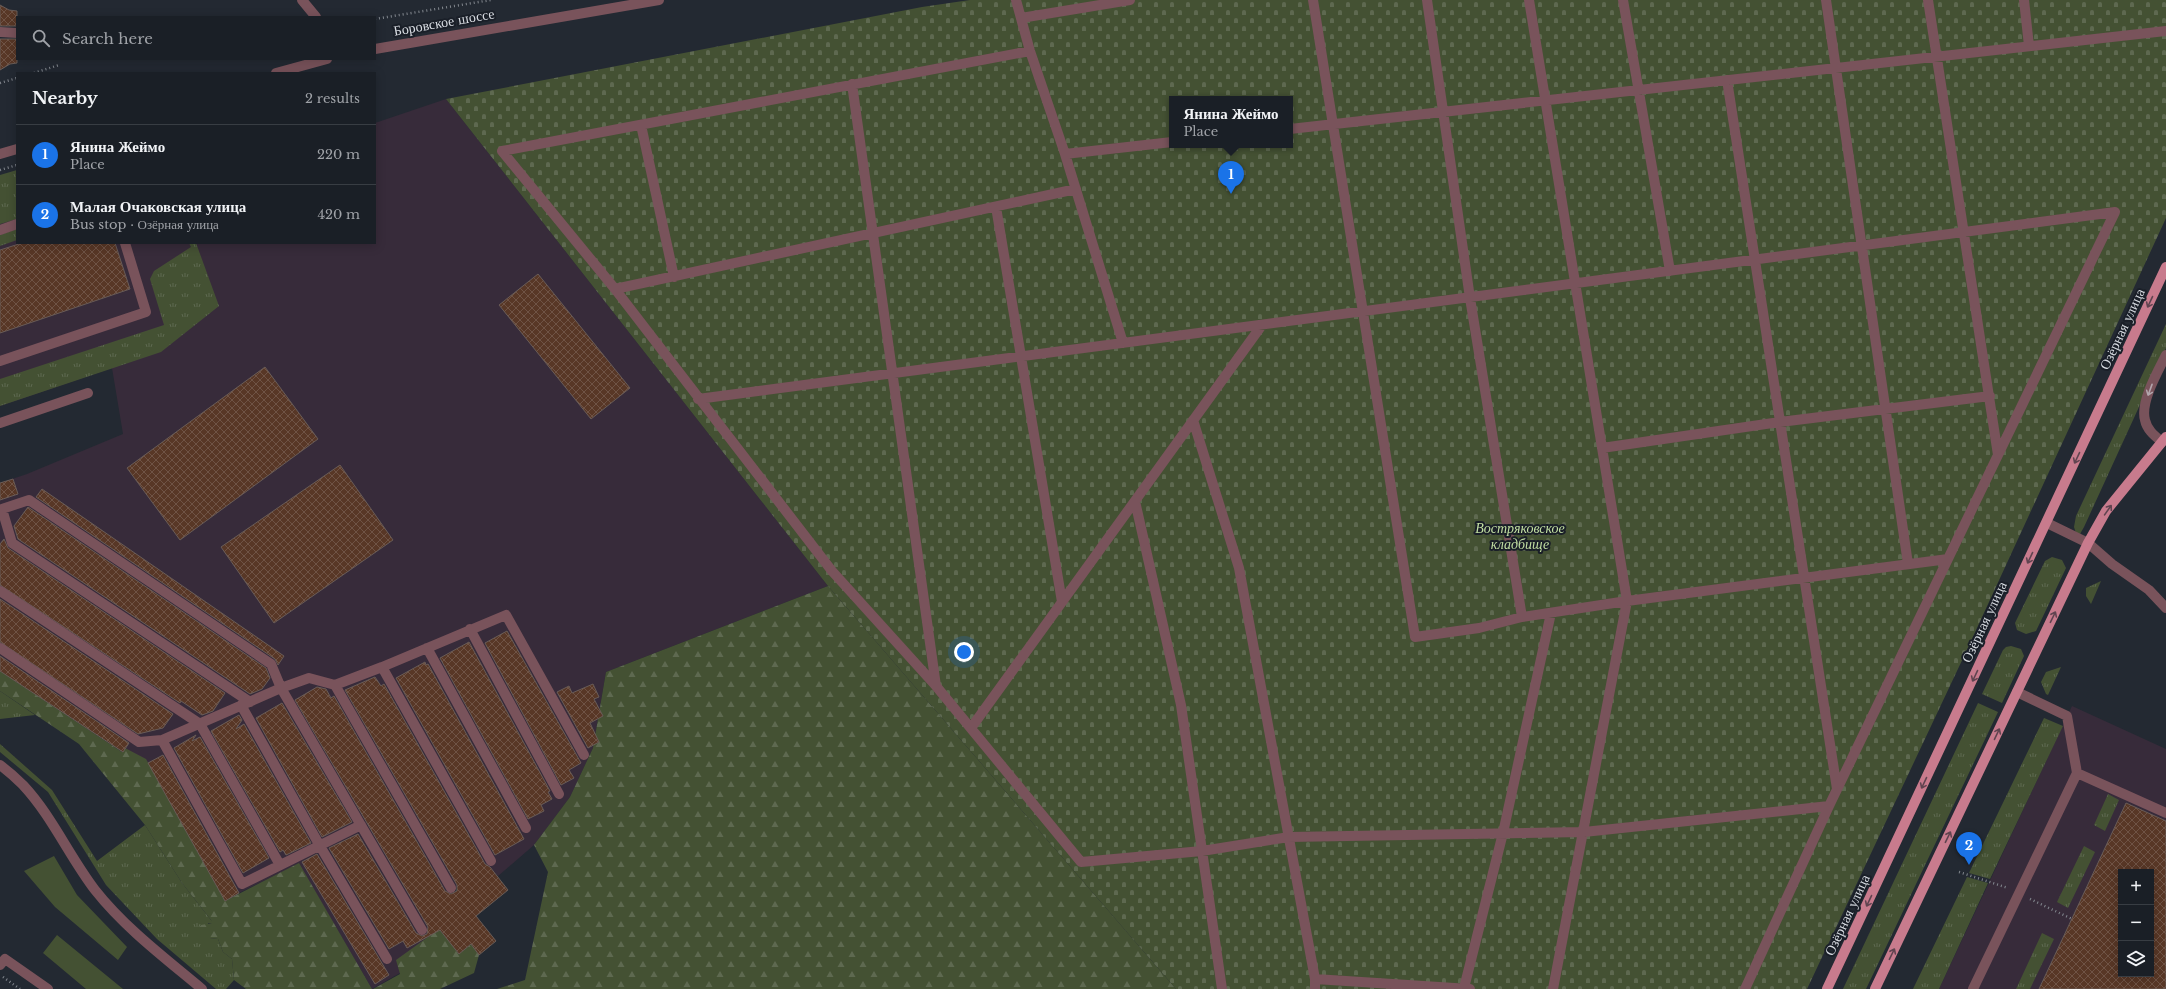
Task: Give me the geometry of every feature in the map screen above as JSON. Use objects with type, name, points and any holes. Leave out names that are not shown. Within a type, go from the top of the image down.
[{"type":"main road","name":"Озёрная улица","points":[[1827,989],[2166,267]]},
{"type":"main road","points":[[1875,989],[2088,543],[2106,511],[2164,440]]},
{"type":"street","points":[[302,0],[315,16]]},
{"type":"street","name":"Боровское шоссе","points":[[376,49],[659,0]]},
{"type":"street","points":[[1016,0],[1030,51],[1065,154],[1123,343]]},
{"type":"street","points":[[1021,18],[1130,0]]},
{"type":"street","points":[[1313,0],[1415,638],[1479,628],[1522,617],[1627,601],[1948,559]]},
{"type":"street","points":[[1427,0],[1470,298],[1522,617]]},
{"type":"street","points":[[1529,0],[1627,601],[1553,989]]},
{"type":"street","points":[[1623,0],[1670,271]]},
{"type":"street","points":[[1826,0],[1908,564]]},
{"type":"street","points":[[1928,0],[1998,455]]},
{"type":"street","points":[[2024,0],[2029,46]]},
{"type":"street","points":[[1293,129],[2166,31]]},
{"type":"street","points":[[0,32],[16,33]]},
{"type":"street","points":[[1030,51],[502,150],[615,289],[698,399],[832,571],[936,686],[1081,862],[1202,851],[1289,837],[1584,832],[1829,806]]},
{"type":"street","points":[[280,72],[323,60]]},
{"type":"street","points":[[1728,80],[1837,789]]},
{"type":"street","points":[[852,84],[936,686]]},
{"type":"street","points":[[640,124],[674,277]]},
{"type":"street","points":[[1065,154],[1169,142]]},
{"type":"street","points":[[0,154],[16,149]]},
{"type":"street","points":[[615,289],[1076,189]]},
{"type":"street","points":[[996,207],[1062,602]]},
{"type":"street","points":[[698,399],[2115,212],[1837,789],[1745,989]]},
{"type":"street","points":[[0,230],[16,224]]},
{"type":"street","points":[[0,361],[146,312],[125,244]]},
{"type":"street","points":[[971,728],[1262,325]]},
{"type":"street","points":[[2164,440],[2149,430],[2144,419],[2150,390],[2166,355]]},
{"type":"street","points":[[0,423],[88,393]]},
{"type":"street","points":[[1602,448],[1780,422],[1990,396]]},
{"type":"street","points":[[1193,420],[1239,568],[1315,984],[1467,988],[1503,833],[1550,613]]},
{"type":"street","points":[[387,959],[320,846],[246,704],[12,543],[2,509],[29,500],[271,664],[282,688],[422,930]]},
{"type":"street","points":[[1135,501],[1181,705],[1222,989]]},
{"type":"street","points":[[2047,523],[2088,543],[2112,564],[2149,590],[2166,608]]},
{"type":"street","points":[[0,591],[200,724],[280,865]]},
{"type":"street","points":[[0,648],[139,742],[162,740],[282,688],[309,678],[335,685],[506,615],[584,755]]},
{"type":"street","points":[[470,630],[559,794]]},
{"type":"street","points":[[427,648],[526,828]]},
{"type":"street","points":[[382,667],[491,861]]},
{"type":"street","points":[[335,685],[451,888]]},
{"type":"street","points":[[1973,989],[2078,773],[2067,716],[2017,692]]},
{"type":"street","points":[[162,740],[242,884],[361,826]]},
{"type":"street","points":[[0,765],[23,784],[40,806],[95,889],[115,913],[151,947],[202,989]]},
{"type":"street","points":[[2078,773],[2166,813]]},
{"type":"street","points":[[0,965],[5,958],[48,989]]},
{"type":"path","points":[[376,19],[491,0]]},
{"type":"path","points":[[37,72],[60,65]]},
{"type":"path","points":[[0,84],[16,78]]},
{"type":"path","points":[[0,170],[16,165]]},
{"type":"path","points":[[0,975],[20,989]]},
{"type":"shaded area","points":[[446,99],[828,586],[606,672],[593,748],[570,797],[534,845],[498,876],[494,872],[458,887],[436,905],[439,929],[400,973],[372,989],[299,864],[239,893],[125,748],[123,752],[0,671],[0,483],[27,474],[123,434],[112,368],[0,406],[0,194],[16,189],[16,244],[376,244],[376,123]]},
{"type":"shaded area","points":[[2072,706],[2166,749],[2166,989],[1939,989]]},
{"type":"green space","name":"Востряковское кладбище","points":[[970,0],[2166,0],[2166,218],[1965,654],[1807,989],[1176,989],[828,586],[446,99],[922,7]]},
{"type":"green space","points":[[16,170],[16,219],[0,224],[0,175]]},
{"type":"green space","points":[[16,229],[16,240],[0,246],[0,235]]},
{"type":"green space","points":[[190,244],[196,244],[219,306],[161,352],[0,406],[0,379],[164,325],[150,279],[154,271],[191,247]]},
{"type":"green space","points":[[2166,324],[2166,348],[2084,527],[2080,534],[2076,533],[2074,527],[2076,516]]},
{"type":"green space","points":[[2052,557],[2062,560],[2066,568],[2036,631],[2026,634],[2017,630],[2015,623],[2045,561]]},
{"type":"green space","points":[[2101,581],[2091,604],[2086,596],[2086,588]]},
{"type":"green space","points":[[828,586],[1176,989],[497,989],[525,980],[548,872],[534,845],[570,797],[593,748],[606,672]]},
{"type":"green space","points":[[2011,646],[2021,649],[2024,656],[2002,703],[1982,694],[2003,650],[2006,647]]},
{"type":"green space","points":[[2061,667],[2048,695],[2046,694],[2041,682],[2046,672]]},
{"type":"green space","points":[[0,671],[122,752],[125,748],[146,759],[225,901],[299,863],[372,989],[246,989],[234,980],[232,959],[223,952],[218,939],[201,937],[197,931],[201,925],[212,923],[211,920],[182,883],[145,825],[79,744],[0,691]]},
{"type":"green space","points":[[0,691],[35,715],[0,719]]},
{"type":"green space","points":[[1978,703],[1998,712],[1866,989],[1843,989]]},
{"type":"green space","points":[[2044,718],[2063,726],[1990,879],[1969,873]]},
{"type":"green space","points":[[0,744],[52,790],[97,861],[145,825],[182,883],[213,923],[208,923],[210,938],[218,939],[223,952],[232,959],[234,980],[226,989],[216,989],[157,939],[106,885],[48,792],[0,752]]},
{"type":"green space","points":[[2108,794],[2119,800],[2105,831],[2094,825]]},
{"type":"green space","points":[[2084,846],[2095,852],[2068,908],[2057,902]]},
{"type":"green space","points":[[54,856],[77,895],[127,947],[118,960],[55,907],[24,871]]},
{"type":"green space","points":[[1967,877],[1988,883],[1939,989],[1913,989]]},
{"type":"green space","points":[[439,929],[459,954],[471,944],[479,955],[474,973],[440,989],[373,989],[400,974],[396,960]]},
{"type":"green space","points":[[2042,933],[2054,939],[2030,989],[2016,989]]},
{"type":"green space","points":[[57,935],[123,989],[86,989],[43,953]]},
{"type":"building","points":[[0,5],[9,10],[17,11],[16,26],[0,26]]},
{"type":"building","points":[[0,39],[16,39],[17,63],[10,64],[0,70]]},
{"type":"building","points":[[19,244],[115,244],[130,289],[0,333],[0,250]]},
{"type":"building","points":[[538,274],[630,388],[591,419],[499,305]]},
{"type":"building","points":[[265,367],[318,439],[180,540],[127,468]]},
{"type":"building","points":[[340,465],[393,540],[274,623],[221,547]]},
{"type":"building","points":[[13,479],[18,494],[0,500],[0,483]]},
{"type":"building","points":[[42,489],[284,656],[278,665],[275,659],[36,497]]},
{"type":"building","points":[[28,507],[266,668],[270,678],[262,689],[250,694],[18,539],[14,526]]},
{"type":"building","points":[[4,539],[8,548],[225,693],[213,711],[202,715],[181,701],[180,703],[0,585],[0,544]]},
{"type":"building","points":[[0,599],[173,714],[163,728],[138,734],[0,642]]},
{"type":"building","points":[[507,631],[581,763],[569,770],[574,778],[561,785],[485,643]]},
{"type":"building","points":[[469,642],[550,791],[548,792],[552,799],[541,805],[544,811],[528,819],[440,658]]},
{"type":"building","points":[[0,656],[129,743],[123,752],[0,671]]},
{"type":"building","points":[[425,662],[426,665],[428,664],[524,839],[495,855],[396,678]]},
{"type":"building","points":[[375,677],[381,686],[384,684],[485,864],[490,867],[508,890],[476,916],[496,941],[479,955],[471,944],[459,954],[440,930],[407,948],[403,941],[389,949],[329,848],[358,834],[416,933],[422,936],[427,934],[428,927],[295,700],[317,687],[326,689],[331,698],[334,696],[445,891],[451,894],[457,891],[457,885],[345,690]]},
{"type":"building","points":[[593,684],[599,697],[594,699],[603,716],[590,723],[599,742],[588,748],[557,692],[569,686],[572,693]]},
{"type":"building","points":[[282,703],[352,822],[322,837],[256,718]]},
{"type":"building","points":[[239,715],[242,720],[236,729],[244,724],[311,843],[286,855],[283,850],[280,852],[211,731]]},
{"type":"building","points":[[196,735],[192,741],[200,737],[269,858],[243,873],[174,748]]},
{"type":"building","points":[[163,755],[239,893],[225,901],[148,763]]},
{"type":"building","points":[[2126,803],[2166,821],[2166,989],[2039,989]]},
{"type":"building","points":[[317,854],[389,975],[375,984],[302,862]]},
{"type":"place","name":"Янина Жеймо","points":[[1231,194]]},
{"type":"place","name":"Малая Очаковская улица","points":[[1969,865]]}]
